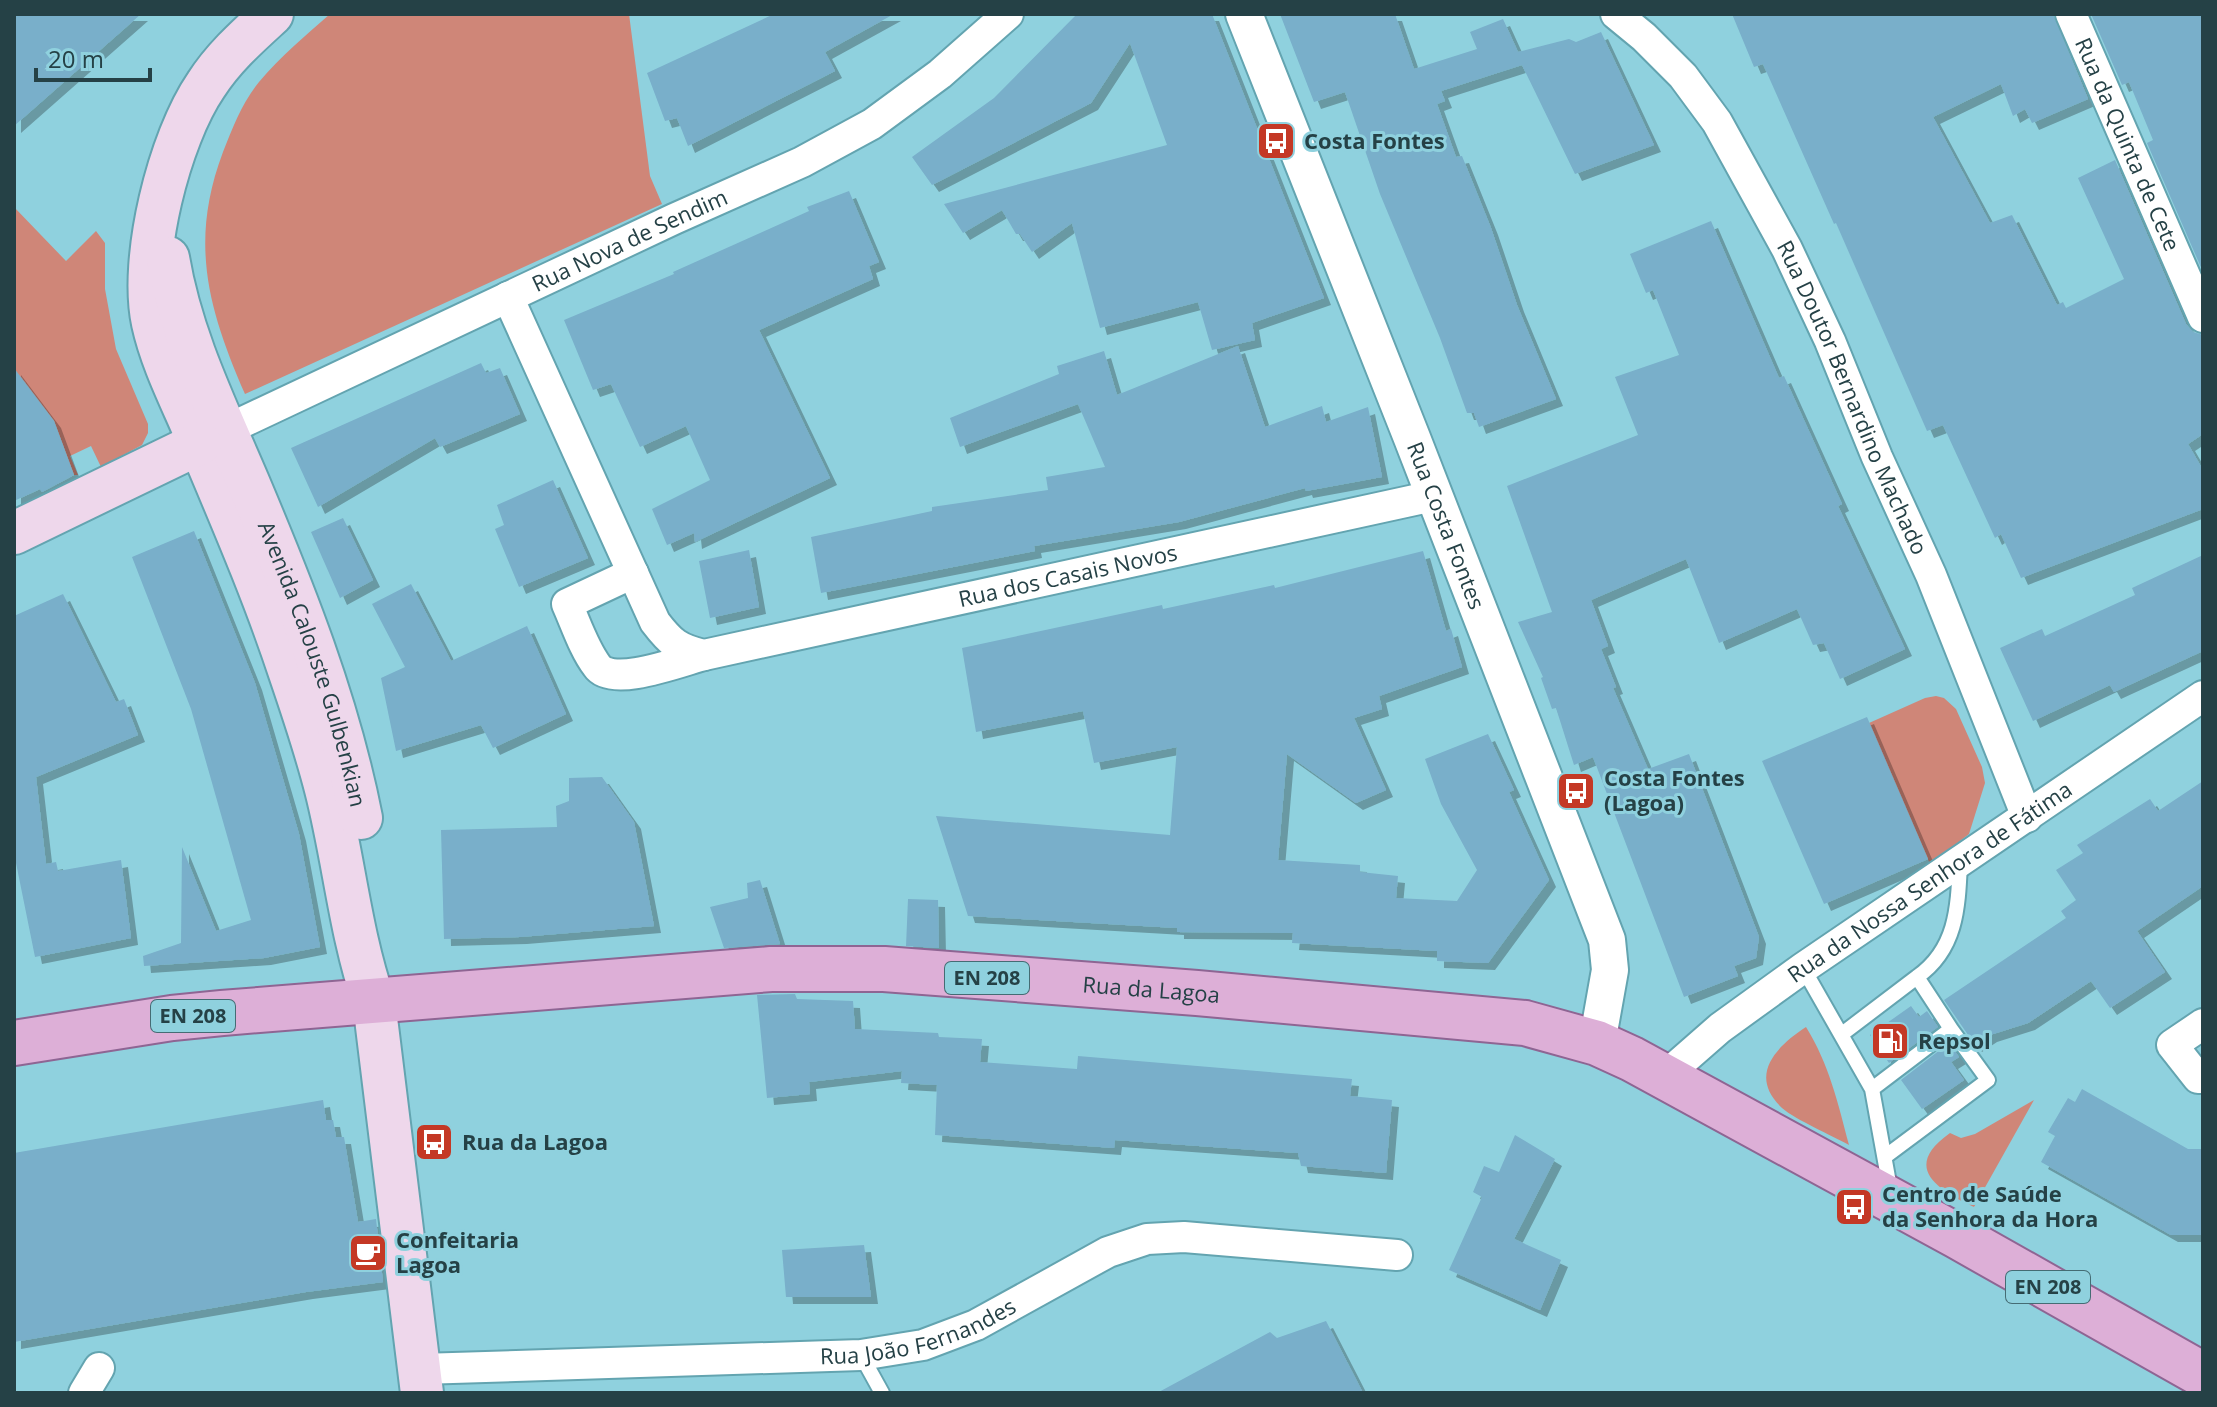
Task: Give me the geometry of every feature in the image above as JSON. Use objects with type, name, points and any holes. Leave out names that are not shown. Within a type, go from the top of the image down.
[{"type":"main road","name":"Avenida Calouste Gulbenkian","points":[[272,14],[230,54],[203,88],[184,126],[164,186],[150,267],[153,324],[163,356],[213,436],[326,789],[358,947],[374,1002],[421,1381]]},
{"type":"main road","name":"Rua Nova de Sendim","points":[[14,533],[213,436]]},
{"type":"main road","name":"Rua da Lagoa","points":[[14,1043],[172,1018],[771,969],[884,969],[1525,1023],[1597,1043],[1664,1077],[2203,1375]]},
{"type":"street","name":"Rua Nova de Sendim","points":[[213,436],[802,162],[872,124],[940,74],[1008,14]]},
{"type":"street","name":"Rua Costa Fontes","points":[[1244,14],[1607,940],[1610,970],[1597,1043]]},
{"type":"street","name":"Rua Doutor Bernardino Machado","points":[[1616,14],[1683,76],[1717,122],[1787,249],[1931,575],[2027,817]]},
{"type":"street","name":"Rua da Quinta de Cete","points":[[2071,14],[2203,317]]},
{"type":"street","points":[[508,297],[655,622],[667,639],[684,650],[704,655]]},
{"type":"street","name":"Rua dos Casais Novos","points":[[633,573],[567,604],[598,669],[612,675],[627,675],[704,655],[1433,496]]},
{"type":"street","name":"Rua da Nossa Senhora de Fátima","points":[[1664,1077],[1720,1028],[1803,968],[2203,696]]},
{"type":"street","points":[[2203,1024],[2172,1045],[2198,1078],[2203,1078]]},
{"type":"street","name":"Rua João Fernandes","points":[[421,1381],[861,1355],[923,1345],[976,1325],[1108,1252],[1147,1239],[1184,1237],[1397,1255]]},
{"type":"lane","points":[[1842,1034],[1930,968],[1952,936],[1958,904],[1960,862]]},
{"type":"lane","points":[[1803,968],[1872,1089],[1892,1202]]},
{"type":"lane","points":[[1886,1156],[1988,1080],[1917,977]]},
{"type":"lane","points":[[1872,1089],[1951,1029]]},
{"type":"lane","points":[[861,1355],[882,1393]]},
{"type":"shaded area","points":[[330,14],[629,14],[650,176],[662,204],[245,394],[221,333],[207,275],[207,216],[213,185],[234,124],[253,90],[284,55]]},
{"type":"shaded area","points":[[14,207],[66,261],[96,231],[105,243],[105,289],[116,349],[148,424],[148,433],[142,445],[101,467],[91,446],[70,456],[78,475],[74,475],[54,421],[14,369]]},
{"type":"shaded area","points":[[1936,696],[1944,698],[1956,709],[1982,767],[1985,783],[1969,834],[1930,864],[1869,723]]},
{"type":"shaded area","points":[[1806,1027],[1827,1070],[1849,1145],[1788,1113],[1772,1096],[1767,1084],[1770,1062],[1776,1052]]},
{"type":"shaded area","points":[[2034,1100],[1974,1207],[1937,1185],[1926,1167],[1928,1156],[1936,1145],[1950,1133],[1961,1138],[1975,1134]]},
{"type":"building","points":[[14,14],[141,14],[14,126]]},
{"type":"building","points":[[774,14],[894,14],[825,52],[835,71],[688,146],[677,118],[665,121],[647,73]]},
{"type":"building","points":[[1077,14],[1212,14],[1324,298],[1252,323],[1255,340],[1212,350],[1198,302],[1100,328],[1072,223],[1032,252],[1020,234],[1016,234],[1002,210],[963,233],[944,204],[1167,145],[1130,43],[1091,103],[932,185],[912,157],[994,98]]},
{"type":"building","points":[[1280,14],[1395,14],[1414,69],[1477,49],[1470,32],[1503,19],[1518,52],[1569,39],[1576,42],[1601,32],[1654,145],[1575,174],[1522,65],[1441,91],[1445,101],[1437,104],[1456,157],[1462,156],[1517,305],[1556,399],[1479,427],[1474,413],[1467,413],[1440,338],[1380,194],[1345,92],[1314,102]]},
{"type":"building","points":[[1732,14],[2053,14],[2088,99],[2032,123],[2025,109],[2013,116],[2001,84],[1933,117],[1990,223],[2012,215],[2057,305],[2063,302],[2066,308],[2124,279],[2078,178],[2115,160],[2186,324],[2193,332],[2203,335],[2203,434],[2188,444],[2203,470],[2203,509],[2021,578],[2001,534],[1995,538],[1943,425],[1927,431],[1763,64],[1754,67]]},
{"type":"building","points":[[2091,14],[2203,14],[2203,272],[2147,143],[2153,140],[2129,82],[2122,85]]},
{"type":"building","points":[[849,191],[879,262],[869,266],[873,279],[759,330],[830,478],[695,542],[694,533],[667,545],[652,509],[710,480],[686,426],[640,447],[611,384],[593,390],[564,320],[674,274],[809,211],[807,207]]},
{"type":"building","points":[[1711,221],[1779,378],[1784,376],[1842,504],[1838,506],[1905,649],[1840,679],[1824,643],[1813,645],[1797,609],[1719,643],[1686,559],[1591,600],[1608,646],[1601,649],[1616,687],[1613,688],[1648,769],[1689,754],[1759,937],[1756,958],[1734,966],[1738,976],[1684,997],[1593,757],[1574,765],[1556,708],[1552,709],[1543,677],[1518,622],[1552,612],[1507,486],[1638,435],[1615,377],[1679,355],[1653,290],[1646,293],[1630,254]]},
{"type":"building","points":[[1238,346],[1265,427],[1322,406],[1326,422],[1368,407],[1382,477],[1306,491],[1305,488],[1179,522],[1034,546],[1035,551],[821,593],[811,537],[932,511],[932,507],[1048,490],[1046,477],[1105,467],[1078,404],[960,447],[950,418],[1059,374],[1057,366],[1104,351],[1117,395]]},
{"type":"building","points":[[481,363],[486,373],[500,368],[520,414],[440,447],[435,438],[318,507],[291,448]]},
{"type":"building","points":[[14,368],[54,421],[74,475],[42,492],[40,489],[14,501]]},
{"type":"building","points":[[553,480],[588,558],[519,587],[495,529],[504,525],[497,505]]},
{"type":"building","points":[[343,518],[373,580],[340,598],[311,532]]},
{"type":"building","points":[[194,531],[255,683],[299,834],[320,947],[264,958],[144,966],[143,956],[181,943],[182,847],[216,931],[251,920],[191,709],[132,557]]},
{"type":"building","points":[[749,550],[759,607],[710,618],[699,561]]},
{"type":"building","points":[[1423,551],[1446,631],[1451,629],[1462,667],[1379,696],[1382,709],[1354,718],[1386,790],[1356,803],[1287,754],[1278,860],[1360,865],[1360,872],[1398,876],[1396,898],[1457,901],[1477,870],[1441,804],[1425,759],[1488,734],[1514,790],[1509,792],[1549,880],[1488,963],[1437,961],[1437,951],[1292,943],[1293,933],[1177,932],[1177,928],[968,916],[936,816],[1170,835],[1177,747],[1094,763],[1083,711],[976,732],[962,648],[1162,605],[1163,609],[1274,585],[1275,588]]},
{"type":"building","points":[[2203,555],[2203,651],[2114,692],[2110,685],[2033,721],[2000,648],[2042,629],[2045,636],[2135,595],[2132,588]]},
{"type":"building","points":[[411,584],[451,661],[527,626],[566,714],[493,748],[481,725],[396,751],[381,678],[405,667],[372,604]]},
{"type":"building","points":[[63,594],[116,702],[124,699],[138,735],[36,777],[46,864],[56,862],[58,871],[121,860],[131,938],[35,957],[14,853],[14,616]]},
{"type":"building","points":[[1867,717],[1928,859],[1824,904],[1762,761]]},
{"type":"building","points":[[602,777],[634,822],[654,926],[520,937],[444,939],[441,830],[557,827],[556,806],[569,801],[569,778]]},
{"type":"building","points":[[2203,781],[2203,886],[2137,931],[2165,972],[2110,1008],[2091,981],[2028,1023],[1990,1035],[1975,1045],[1944,1000],[2066,918],[2061,911],[2076,900],[2056,870],[2083,853],[2077,845],[2150,799],[2158,811]]},
{"type":"building","points":[[760,880],[780,944],[724,948],[710,907],[748,898],[747,883]]},
{"type":"building","points":[[908,899],[938,900],[939,948],[906,946]]},
{"type":"building","points":[[795,994],[797,999],[853,1001],[855,1029],[938,1033],[939,1037],[982,1039],[980,1062],[1077,1069],[1078,1056],[1352,1079],[1350,1096],[1392,1100],[1386,1173],[1301,1166],[1298,1153],[1115,1140],[1114,1148],[935,1135],[937,1085],[901,1083],[902,1071],[809,1082],[810,1094],[767,1098],[757,995]]},
{"type":"building","points":[[1911,1006],[1919,1017],[1927,1011],[1938,1027],[1889,1063],[1870,1035]]},
{"type":"building","points":[[1949,1043],[1959,1057],[1951,1062],[1964,1080],[1922,1109],[1901,1080]]},
{"type":"building","points":[[2082,1089],[2188,1149],[2203,1149],[2203,1235],[2171,1235],[2041,1162],[2055,1136],[2048,1132],[2068,1098],[2075,1102]]},
{"type":"building","points":[[323,1100],[326,1120],[333,1120],[336,1137],[344,1137],[358,1222],[376,1219],[383,1282],[306,1292],[14,1342],[14,1153]]},
{"type":"building","points":[[1515,1135],[1555,1159],[1514,1239],[1561,1260],[1540,1310],[1449,1270],[1482,1197],[1473,1192],[1484,1166],[1499,1172]]},
{"type":"building","points":[[864,1245],[871,1297],[786,1297],[782,1250]]},
{"type":"building","points":[[1326,1321],[1363,1393],[1157,1393],[1270,1332],[1277,1338]]},
{"type":"place","name":"Costa Fontes","points":[[1276,141]]},
{"type":"place","name":"Costa Fontes (Lagoa)","points":[[1576,791]]},
{"type":"place","name":"Repsol","points":[[1890,1041]]},
{"type":"place","name":"Rua da Lagoa","points":[[434,1142]]},
{"type":"place","name":"Centro de Saúde da Senhora da Hora","points":[[1854,1207]]},
{"type":"place","name":"Confeitaria Lagoa","points":[[368,1253]]}]
